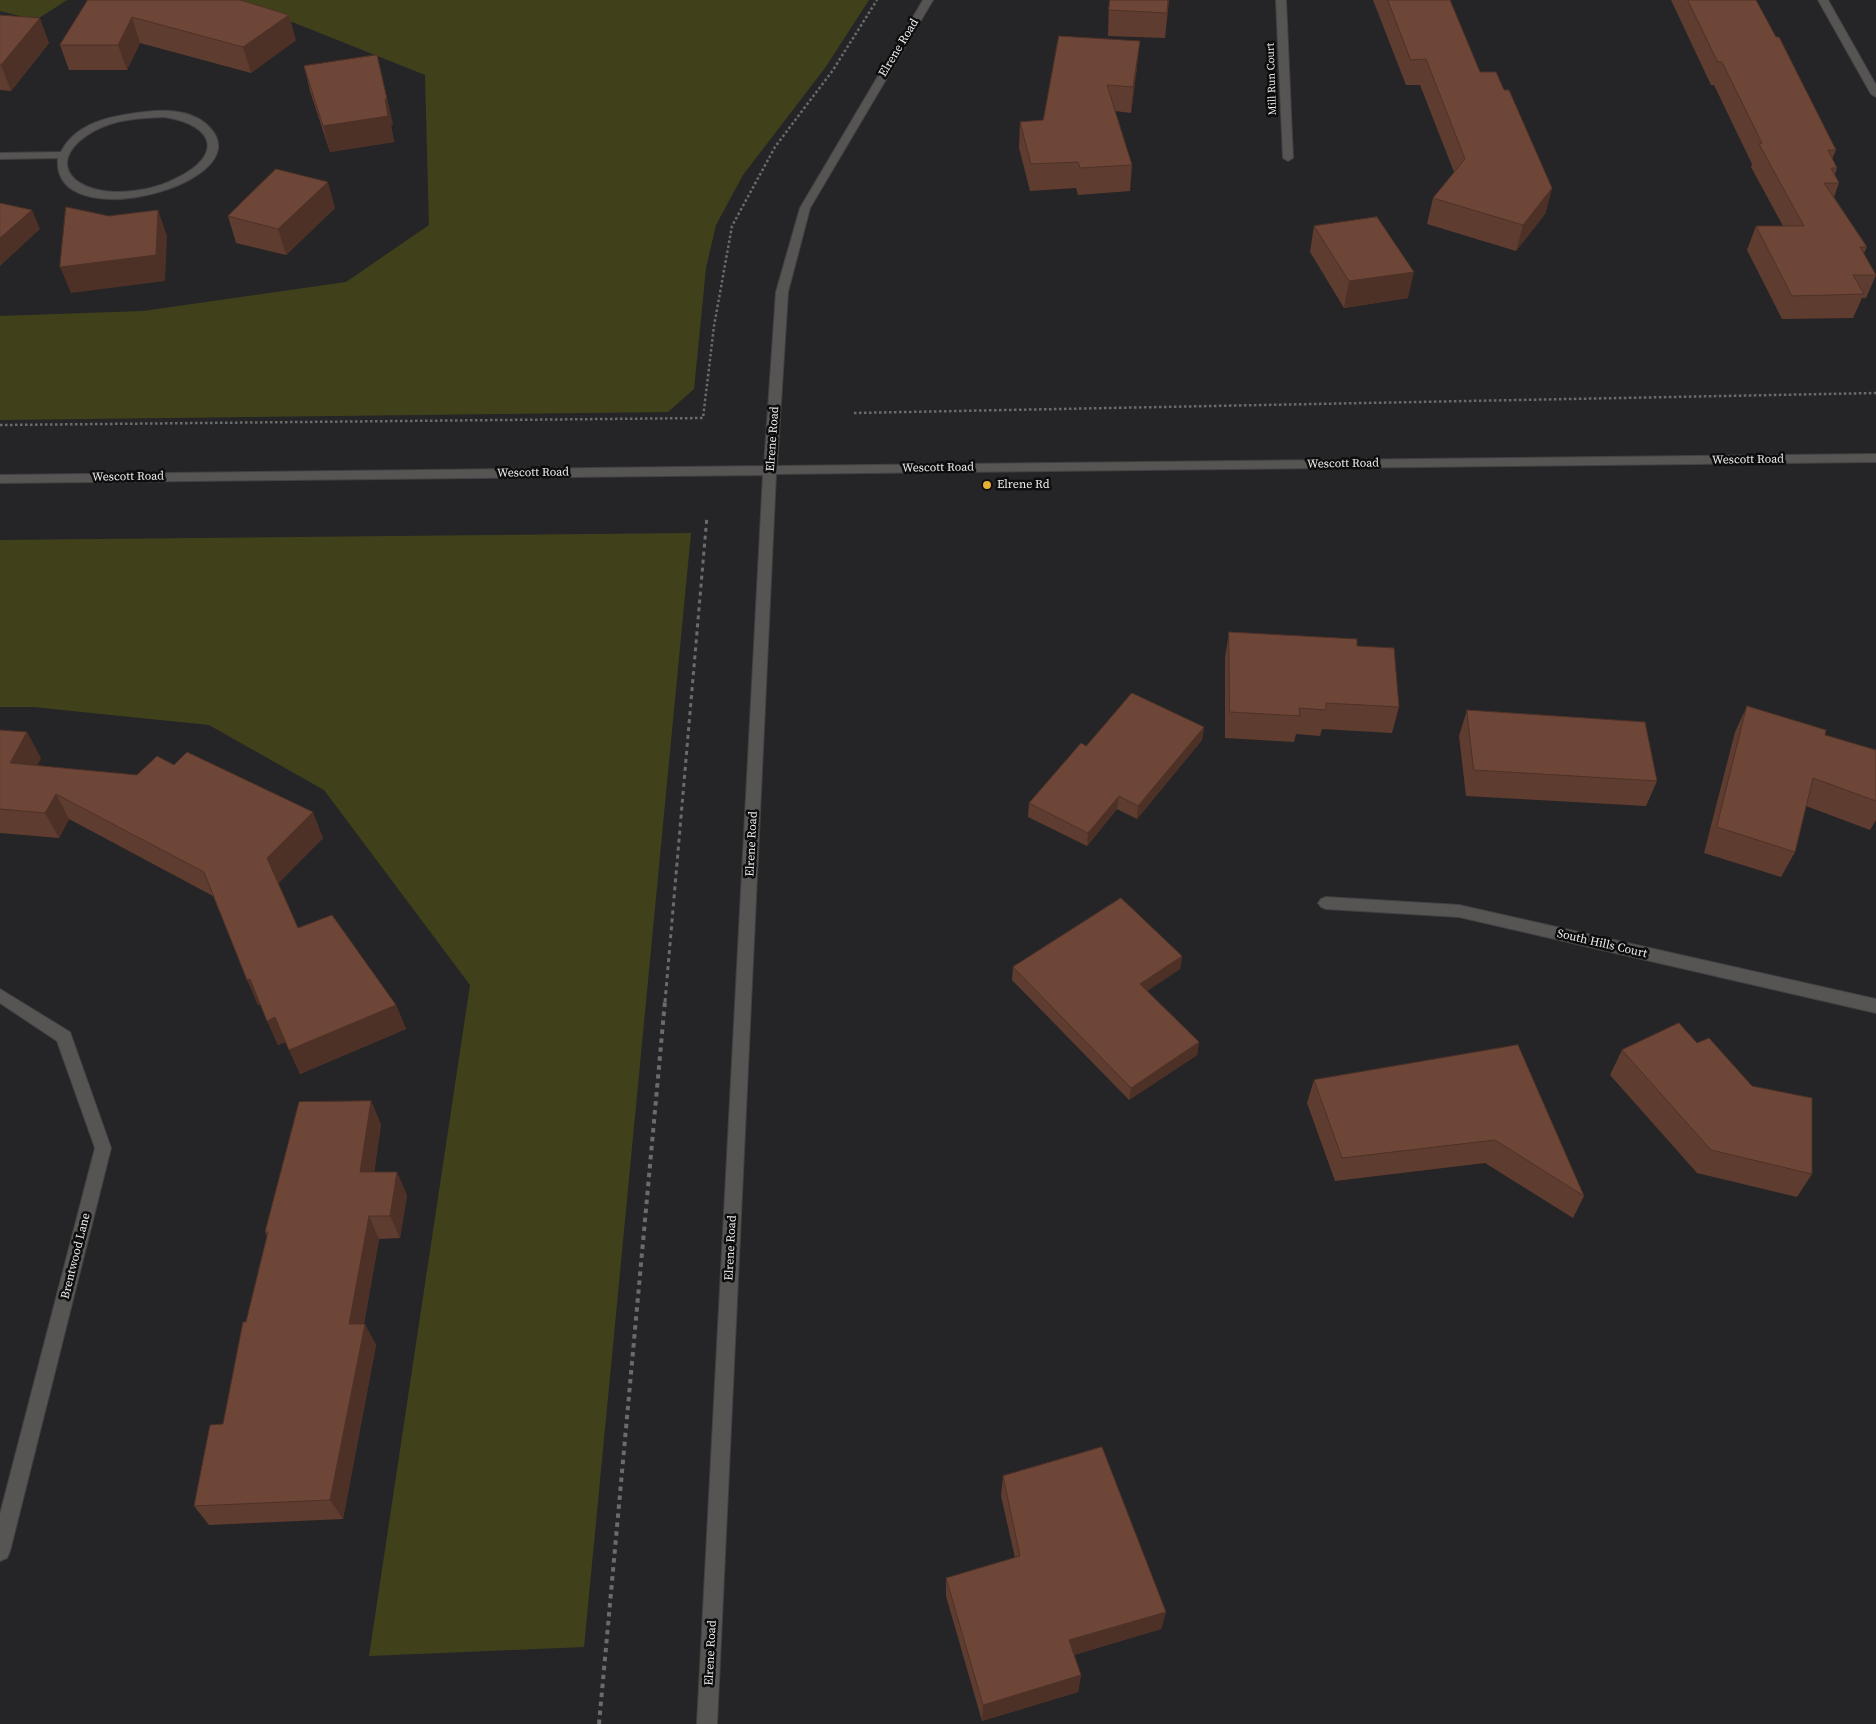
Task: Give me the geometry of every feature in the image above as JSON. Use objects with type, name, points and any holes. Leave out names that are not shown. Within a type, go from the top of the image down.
[{"type":"street","name":"Elrene Road","points":[[707,1724],[770,470],[782,292],[805,208],[928,0]]},
{"type":"street","name":"Mill Run Court","points":[[1281,0],[1288,158]]},
{"type":"street","points":[[1823,0],[1876,94]]},
{"type":"street","points":[[164,114],[186,118],[203,125],[212,137],[213,150],[205,164],[191,176],[170,186],[146,192],[121,195],[98,194],[79,188],[66,179],[60,168],[62,155],[72,142],[90,129],[113,120],[139,115],[164,114]]},
{"type":"street","points":[[0,156],[62,155]]},
{"type":"street","name":"Wescott Road","points":[[0,478],[1876,458]]},
{"type":"street","name":"South Hills Court","points":[[1326,903],[1459,911],[1876,1006]]},
{"type":"street","name":"Brentwood Lane","points":[[0,995],[64,1037],[104,1148],[0,1551]]},
{"type":"path","points":[[0,425],[703,418],[714,326],[732,226],[775,147],[833,70],[877,0]]},
{"type":"path","points":[[854,413],[1876,393]]},
{"type":"path","points":[[599,1724],[670,955],[707,516]]},
{"type":"shaded area","points":[[0,0],[67,0],[36,20],[0,11]]},
{"type":"shaded area","points":[[237,0],[869,0],[825,68],[743,175],[716,225],[706,268],[694,389],[668,412],[0,420],[0,316],[143,311],[346,282],[429,225],[425,75]]},
{"type":"shaded area","points":[[691,533],[584,1647],[369,1656],[470,985],[324,790],[209,725],[33,707],[0,707],[0,540]]},
{"type":"building","points":[[88,0],[240,0],[289,15],[243,47],[132,17],[118,45],[60,45]]},
{"type":"building","points":[[1110,0],[1168,0],[1167,13],[1109,10]]},
{"type":"building","points":[[1388,0],[1450,0],[1480,72],[1496,72],[1504,90],[1509,90],[1552,188],[1523,225],[1433,198],[1465,159],[1426,59],[1411,60]]},
{"type":"building","points":[[1688,0],[1756,0],[1776,37],[1779,37],[1836,150],[1828,150],[1837,168],[1831,168],[1839,183],[1824,183],[1867,247],[1860,247],[1876,275],[1853,275],[1864,294],[1792,296],[1756,226],[1804,226],[1759,144],[1762,143],[1722,62],[1718,62]]},
{"type":"building","points":[[0,15],[40,18],[1,65],[0,65]]},
{"type":"building","points":[[1059,36],[1140,41],[1133,87],[1107,85],[1132,165],[1080,168],[1078,162],[1031,164],[1020,122],[1043,120]]},
{"type":"building","points":[[377,55],[387,99],[385,99],[388,116],[323,126],[304,66]]},
{"type":"building","points":[[276,169],[328,182],[278,229],[228,216]]},
{"type":"building","points":[[0,203],[32,210],[0,238]]},
{"type":"building","points":[[66,207],[109,216],[158,210],[156,255],[60,267]]},
{"type":"building","points":[[1377,217],[1414,272],[1349,281],[1314,226]]},
{"type":"building","points":[[1229,632],[1357,639],[1357,646],[1394,648],[1399,707],[1326,703],[1326,710],[1299,708],[1300,716],[1230,712]]},
{"type":"building","points":[[1132,693],[1204,727],[1138,806],[1119,796],[1088,833],[1029,803],[1081,743],[1086,746]]},
{"type":"building","points":[[1747,706],[1826,730],[1825,735],[1876,750],[1876,801],[1813,778],[1795,852],[1717,827]]},
{"type":"building","points":[[1467,710],[1645,722],[1657,781],[1474,770]]},
{"type":"building","points":[[0,730],[27,732],[10,763],[137,775],[157,756],[174,765],[187,752],[313,812],[267,858],[298,928],[332,915],[396,1005],[289,1050],[275,1017],[267,1021],[250,979],[247,980],[204,872],[56,794],[45,813],[0,809]]},
{"type":"building","points":[[1121,898],[1182,956],[1140,984],[1199,1042],[1131,1088],[1013,967]]},
{"type":"building","points":[[1679,1023],[1697,1043],[1709,1038],[1752,1086],[1812,1098],[1812,1174],[1711,1150],[1622,1050]]},
{"type":"building","points":[[1518,1045],[1584,1196],[1495,1140],[1342,1158],[1314,1080]]},
{"type":"building","points":[[371,1101],[360,1172],[397,1172],[390,1216],[369,1216],[349,1324],[365,1324],[330,1500],[194,1506],[210,1425],[223,1424],[243,1322],[246,1322],[268,1232],[265,1232],[299,1102]]},
{"type":"building","points":[[1102,1447],[1166,1612],[1069,1640],[1081,1675],[983,1705],[946,1578],[1020,1556],[1003,1476]]},
{"type":"place","name":"Elrene Rd","points":[[987,485]]}]
